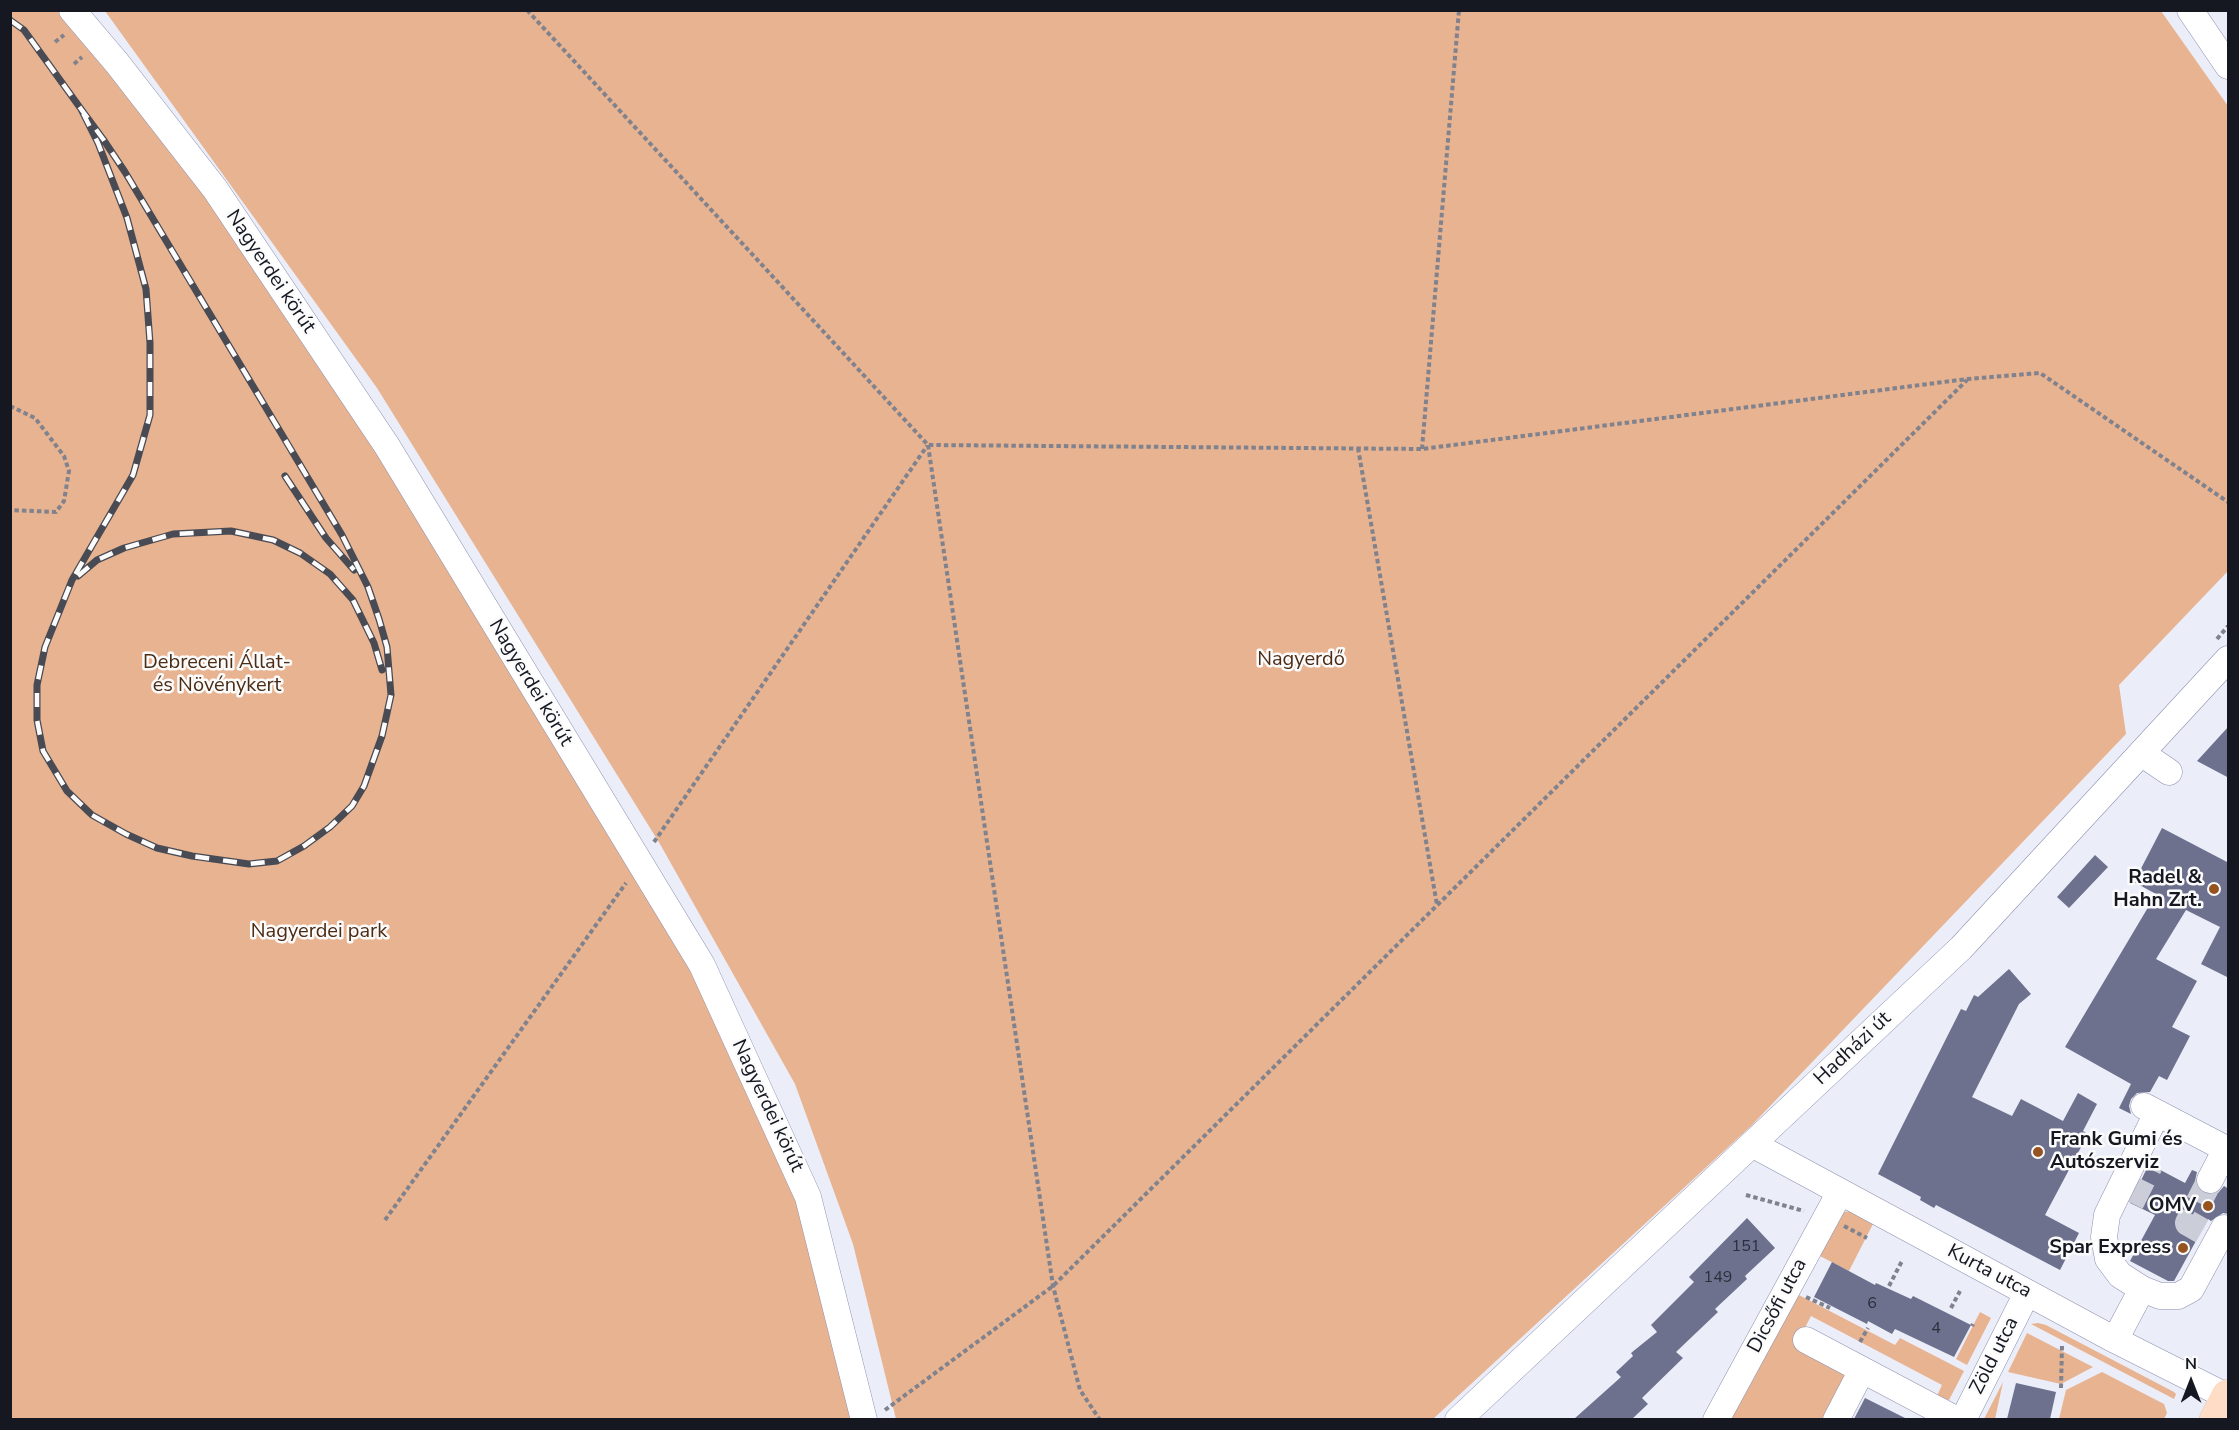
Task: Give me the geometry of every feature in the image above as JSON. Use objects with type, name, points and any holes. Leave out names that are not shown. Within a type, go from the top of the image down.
[{"type":"main road","points":[[2216,1419],[2228,1396]]},
{"type":"street","points":[[2190,10],[2229,66]]},
{"type":"street","name":"Nagyerdei körút","points":[[69,22],[117,63],[215,189],[387,446],[702,965],[808,1197],[872,1416]]},
{"type":"street","name":"Hadházi út","points":[[1458,1419],[1961,948],[2141,753],[2221,651]]},
{"type":"street","points":[[2141,753],[2169,772]]},
{"type":"street","points":[[2158,1113],[2227,1149],[2210,1180]]},
{"type":"street","points":[[2150,1165],[2158,1113]]},
{"type":"street","points":[[2158,1113],[2111,1203],[2104,1237],[2106,1251],[2114,1269],[2142,1289],[2169,1297],[2184,1294],[2197,1279],[2214,1233]]},
{"type":"street","name":"Kurta utca","points":[[1752,1144],[2115,1340],[2228,1396]]},
{"type":"street","name":"Dicsőfi utca","points":[[1716,1419],[1840,1192]]},
{"type":"street","points":[[2106,1251],[2131,1203]]},
{"type":"street","points":[[2115,1340],[2142,1289]]},
{"type":"street","name":"Zöld utca","points":[[1963,1419],[2027,1293]]},
{"type":"street","points":[[1806,1340],[1958,1419]]},
{"type":"street","points":[[1836,1419],[1862,1370]]},
{"type":"path","points":[[527,10],[928,445],[1053,1286],[1080,1390],[1100,1419]]},
{"type":"path","points":[[1422,449],[1459,10]]},
{"type":"path","points":[[55,42],[69,22]]},
{"type":"path","points":[[74,64],[85,54]]},
{"type":"path","points":[[928,445],[1422,449],[1967,379],[2040,373],[2229,502]]},
{"type":"path","points":[[872,1416],[1053,1286],[1967,379]]},
{"type":"path","points":[[10,405],[35,418],[64,456],[69,471],[64,501],[56,512],[10,510]]},
{"type":"path","points":[[386,1220],[640,863],[928,445]]},
{"type":"path","points":[[1358,448],[1437,905]]},
{"type":"path","points":[[2221,651],[2229,626]]},
{"type":"path","points":[[1889,1286],[1902,1261]]},
{"type":"path","points":[[1951,1308],[1960,1291]]},
{"type":"path","points":[[1860,1342],[1868,1328]]},
{"type":"path","points":[[2061,1388],[2062,1345]]},
{"type":"green space","name":"Nagyerdei park","points":[[10,11],[72,11],[215,189],[702,965],[808,1197],[864,1419],[11,1419]]},
{"type":"green space","name":"Nagyerdő","points":[[105,11],[2161,11],[2228,106],[2228,571],[2119,685],[2126,734],[1751,1126],[1433,1419],[896,1419],[853,1244],[795,1084],[660,844],[377,388]]},
{"type":"green space","points":[[1850,1211],[1874,1222],[1849,1271],[1816,1254],[1839,1213]]},
{"type":"green space","points":[[1795,1293],[1895,1345],[1900,1338],[1964,1371],[1949,1400],[1936,1398],[1942,1385],[1811,1316],[1795,1347],[1847,1375],[1830,1419],[1727,1420]]},
{"type":"green space","points":[[1980,1312],[1991,1318],[1967,1365],[1956,1359]]},
{"type":"green space","points":[[2031,1324],[2046,1325],[2174,1392],[2176,1394],[2174,1399]]},
{"type":"green space","points":[[2027,1333],[2093,1367],[2061,1384],[2008,1372]]},
{"type":"green space","points":[[2102,1372],[2164,1404],[2167,1413],[2164,1419],[2059,1419],[2066,1390]]},
{"type":"green space","points":[[2003,1382],[1995,1419],[1984,1419]]},
{"type":"building","points":[[2229,726],[2229,778],[2197,761]]},
{"type":"building","points":[[2162,828],[2229,863],[2229,978],[2201,964],[2220,927],[2186,910],[2156,959],[2197,981],[2172,1027],[2190,1036],[2167,1080],[2159,1076],[2150,1092],[2137,1093],[2131,1099],[2129,1106],[2131,1114],[2119,1108],[2131,1084],[2065,1047],[2156,894],[2134,882]]},
{"type":"building","points":[[2095,855],[2108,867],[2069,908],[2057,897]]},
{"type":"building","points":[[2009,969],[2031,994],[2019,1004],[1972,1097],[2012,1116],[2021,1099],[2063,1121],[2078,1093],[2097,1104],[2083,1131],[2088,1134],[2045,1215],[2079,1233],[2060,1270],[1936,1205],[1934,1208],[1920,1200],[1921,1197],[1878,1174],[1961,1009],[1966,1011],[1974,995],[1978,997]]},
{"type":"building","points":[[2149,1164],[2185,1183],[2192,1170],[2197,1172],[2195,1181],[2204,1194],[2218,1193],[2224,1186],[2229,1189],[2229,1214],[2223,1213],[2211,1221],[2208,1219],[2174,1281],[2168,1281],[2130,1261],[2155,1215],[2130,1203]]},
{"type":"building","points":[[1747,1218],[1775,1248],[1715,1309],[1718,1312],[1676,1352],[1683,1358],[1642,1398],[1648,1404],[1632,1419],[1574,1419],[1621,1377],[1616,1372],[1633,1356],[1631,1353],[1657,1332],[1651,1325],[1694,1282],[1689,1277]]},
{"type":"building","points":[[1832,1262],[1875,1285],[1876,1283],[1911,1299],[1913,1296],[1971,1325],[1954,1357],[1895,1329],[1892,1334],[1868,1321],[1867,1324],[1814,1297]]},
{"type":"building","points":[[2016,1383],[2056,1392],[2050,1419],[2007,1419]]},
{"type":"building","points":[[1865,1398],[1907,1419],[1854,1419]]},
{"type":"tunnel","points":[[2131,1203],[2150,1165]]},
{"type":"tunnel","points":[[2202,1231],[2188,1223],[2210,1180]]},
{"type":"railway","points":[[10,20],[24,30],[103,139],[125,172],[342,535],[368,587],[379,619],[387,647],[391,695],[382,736],[364,786],[352,806],[330,827],[304,846],[277,861],[249,864],[192,856],[157,848],[126,834],[92,815],[67,791],[43,751],[37,720],[37,685],[45,647],[72,580],[133,475],[150,415],[150,343],[146,289],[127,218],[98,143],[81,109]]},
{"type":"railway","points":[[285,476],[326,538],[354,570]]},
{"type":"railway","points":[[78,576],[97,560],[124,548],[173,534],[231,531],[273,540],[300,553],[330,574],[353,600],[374,643],[382,670]]},
{"type":"place","name":"Radel & Hahn Zrt.","points":[[2214,889]]},
{"type":"place","name":"Frank Gumi és Autószerviz","points":[[2038,1152]]},
{"type":"place","name":"OMV","points":[[2208,1206]]},
{"type":"place","name":"Spar Express","points":[[2183,1248]]},
{"type":"park label","name":"Debreceni Állat- és Növénykert","points":[[217,674]]}]
